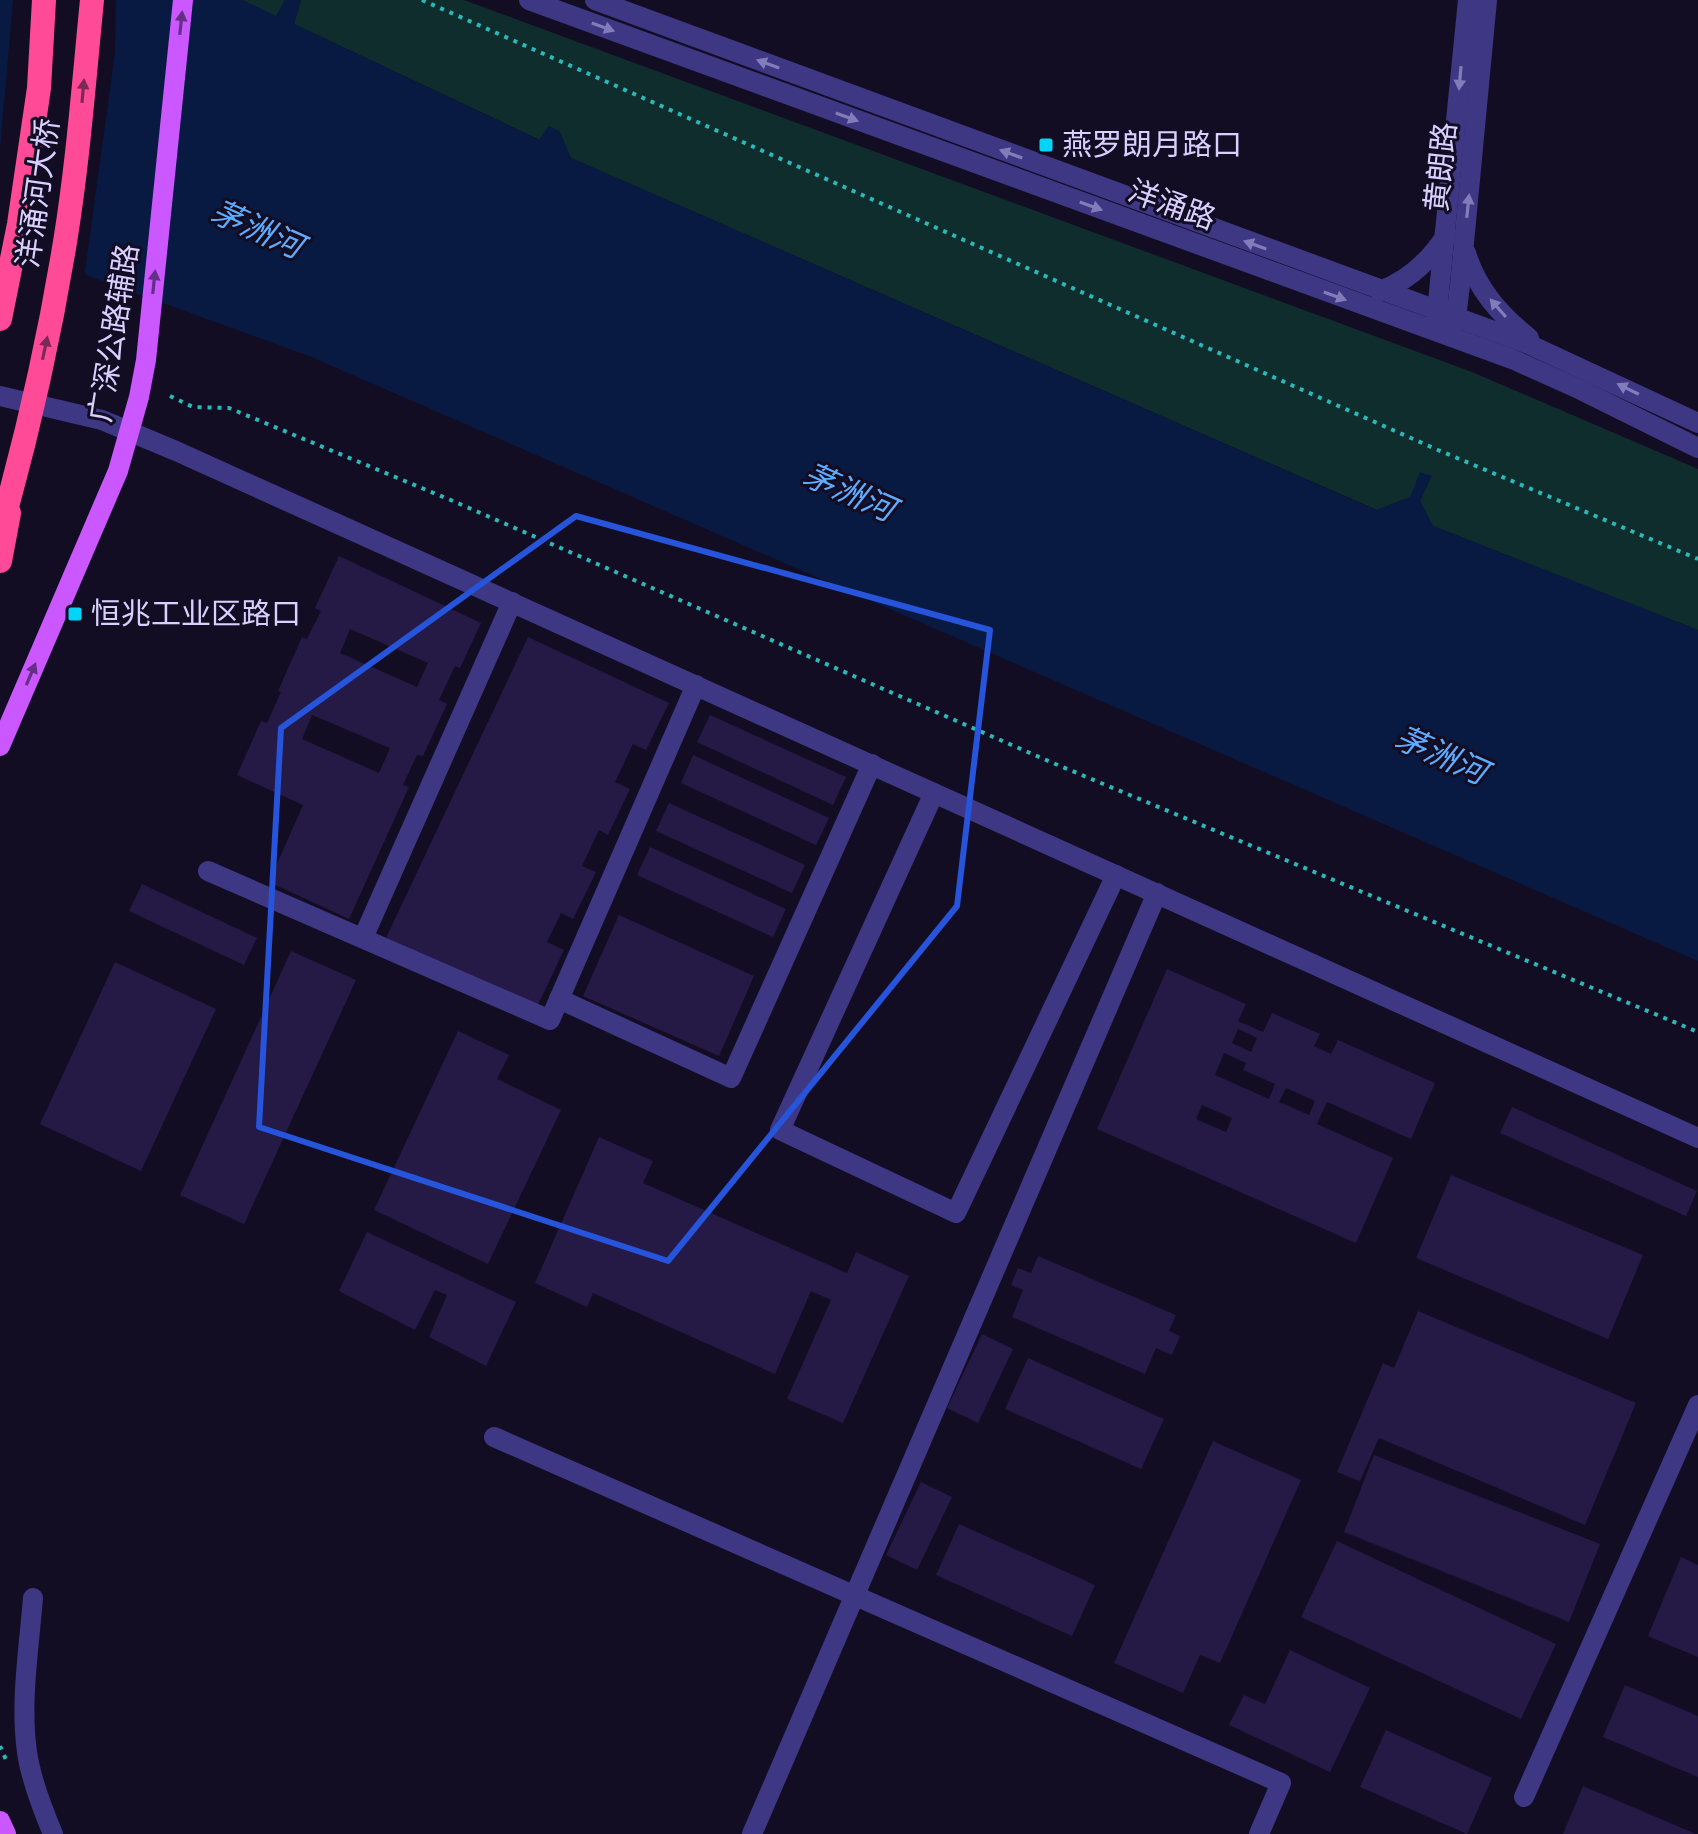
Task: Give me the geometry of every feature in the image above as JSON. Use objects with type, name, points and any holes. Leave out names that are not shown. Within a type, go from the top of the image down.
[{"type":"highway","name":"洋涌河大桥","points":[[0,319],[19,224],[39,88],[44,0]]},
{"type":"highway","name":"洋涌河大桥","points":[[0,532],[45,349],[66,239],[92,0]]},
{"type":"highway","points":[[0,561],[14,483]]},
{"type":"main road","name":"广深公路辅路","points":[[0,746],[111,489],[130,431],[146,360],[183,0]]},
{"type":"main road","points":[[0,1821],[6,1834]]},
{"type":"street","name":"洋涌路","points":[[529,0],[1444,325],[1556,356],[1698,423]]},
{"type":"street","name":"洋涌路","points":[[595,0],[1380,291],[1698,448]]},
{"type":"street","name":"黄朗路","points":[[1454,240],[1468,0]]},
{"type":"street","name":"黄朗路","points":[[1444,325],[1487,0]]},
{"type":"street","points":[[1380,291],[1404,279],[1454,240],[1496,307],[1532,340],[1556,356]]},
{"type":"street","points":[[0,396],[90,417],[130,431],[1698,1138]]},
{"type":"street","points":[[363,938],[512,602]]},
{"type":"street","points":[[208,871],[550,1020],[696,685]]},
{"type":"street","points":[[559,999],[731,1078],[872,764]]},
{"type":"street","points":[[934,793],[780,1130],[956,1213],[1116,875]]},
{"type":"street","points":[[752,1834],[1157,893]]},
{"type":"street","points":[[1524,1797],[1698,1405]]},
{"type":"street","points":[[494,1437],[1281,1783],[1259,1834]]},
{"type":"street","points":[[33,1598],[25,1705],[26,1742],[36,1791],[53,1834]]},
{"type":"path","points":[[422,0],[1438,450],[1698,559]]},
{"type":"path","points":[[170,396],[193,407],[229,408],[453,501],[1053,763],[1698,1032]]},
{"type":"highlighted area","points":[[576,516],[990,630],[957,906],[668,1261],[259,1127],[281,728]]},
{"type":"green space","points":[[242,0],[285,0],[276,16]]},
{"type":"green space","points":[[301,0],[464,0],[1472,372],[1698,469],[1698,630],[1433,526],[1420,501],[1431,476],[1410,497],[1377,510],[571,158],[559,131],[549,127],[540,140],[294,24]]},
{"type":"water","name":"茅洲河","points":[[0,0],[242,0],[276,16],[285,0],[301,0],[294,24],[539,140],[549,126],[559,131],[571,158],[1376,510],[1410,497],[1420,472],[1432,476],[1420,501],[1433,526],[1698,630],[1698,961],[309,356],[0,244]]},
{"type":"pier","points":[[13,0],[116,0],[115,53],[84,279],[0,248],[0,149]]},
{"type":"building","points":[[339,556],[481,623],[460,668],[455,666],[439,700],[447,704],[423,756],[417,755],[403,785],[409,787],[349,919],[269,882],[303,805],[237,775],[261,721],[267,723],[302,637],[307,639],[321,611],[315,608]],"holes":[[[350,629],[428,663],[417,687],[340,653]],[[312,715],[390,748],[379,773],[302,739]]]},
{"type":"building","points":[[528,637],[669,703],[646,750],[633,744],[615,782],[630,789],[608,835],[599,830],[582,866],[596,872],[573,919],[561,913],[547,942],[564,950],[536,1009],[386,938]]},
{"type":"building","points":[[710,715],[846,777],[833,805],[697,742]]},
{"type":"building","points":[[693,755],[829,818],[816,845],[681,783]]},
{"type":"building","points":[[669,803],[805,865],[792,893],[656,831]]},
{"type":"building","points":[[650,847],[786,909],[773,937],[637,875]]},
{"type":"building","points":[[142,884],[257,938],[244,965],[129,911]]},
{"type":"building","points":[[619,915],[754,976],[719,1056],[583,996]]},
{"type":"building","points":[[291,951],[356,980],[244,1224],[180,1195]]},
{"type":"building","points":[[115,962],[216,1009],[141,1171],[40,1124]]},
{"type":"building","points":[[1167,969],[1246,1004],[1238,1021],[1263,1032],[1272,1013],[1320,1034],[1314,1046],[1331,1054],[1338,1040],[1435,1083],[1411,1139],[1327,1102],[1317,1124],[1393,1158],[1356,1243],[1097,1129]],"holes":[[[1238,1029],[1257,1038],[1251,1052],[1232,1043]],[[1224,1053],[1246,1063],[1243,1070],[1275,1084],[1269,1099],[1215,1075]],[[1286,1088],[1315,1101],[1309,1115],[1279,1102]],[[1202,1105],[1232,1118],[1226,1132],[1196,1119]]]},
{"type":"building","points":[[458,1031],[509,1055],[497,1079],[561,1110],[488,1264],[374,1210]]},
{"type":"building","points":[[1512,1107],[1697,1191],[1686,1216],[1500,1133]]},
{"type":"building","points":[[599,1137],[653,1161],[643,1183],[847,1273],[856,1252],[909,1276],[843,1423],[787,1399],[831,1300],[811,1291],[775,1374],[593,1293],[587,1307],[535,1283]]},
{"type":"building","points":[[1451,1175],[1643,1255],[1608,1339],[1416,1258]]},
{"type":"building","points":[[367,1232],[516,1302],[486,1366],[429,1337],[447,1295],[435,1290],[415,1330],[339,1291]]},
{"type":"building","points":[[1038,1256],[1176,1315],[1169,1331],[1180,1336],[1172,1355],[1156,1348],[1145,1374],[1012,1317],[1023,1290],[1011,1285],[1018,1268],[1031,1273]]},
{"type":"building","points":[[1418,1311],[1636,1403],[1585,1525],[1379,1438],[1360,1481],[1337,1472],[1383,1363],[1394,1368]]},
{"type":"building","points":[[982,1334],[1013,1349],[978,1423],[947,1408]]},
{"type":"building","points":[[1028,1358],[1164,1419],[1141,1469],[1005,1409]]},
{"type":"building","points":[[1213,1441],[1301,1480],[1220,1663],[1200,1655],[1183,1693],[1114,1663]]},
{"type":"building","points":[[1374,1455],[1600,1544],[1569,1622],[1344,1532]]},
{"type":"building","points":[[921,1482],[952,1497],[917,1570],[886,1555]]},
{"type":"building","points":[[959,1524],[1095,1585],[1072,1636],[936,1575]]},
{"type":"building","points":[[1337,1541],[1556,1644],[1521,1719],[1301,1617]]},
{"type":"building","points":[[1681,1557],[1698,1565],[1698,1657],[1648,1636]]},
{"type":"building","points":[[1290,1650],[1370,1688],[1330,1772],[1229,1725],[1244,1695],[1265,1704]]},
{"type":"building","points":[[1625,1685],[1698,1716],[1698,1777],[1603,1737]]},
{"type":"building","points":[[1386,1730],[1492,1778],[1467,1834],[1360,1787]]},
{"type":"building","points":[[1583,1786],[1696,1834],[1563,1834]]},
{"type":"place","name":"燕罗朗月路口","points":[[1046,145]]},
{"type":"place","name":"恒兆工业区路口","points":[[75,614]]}]
